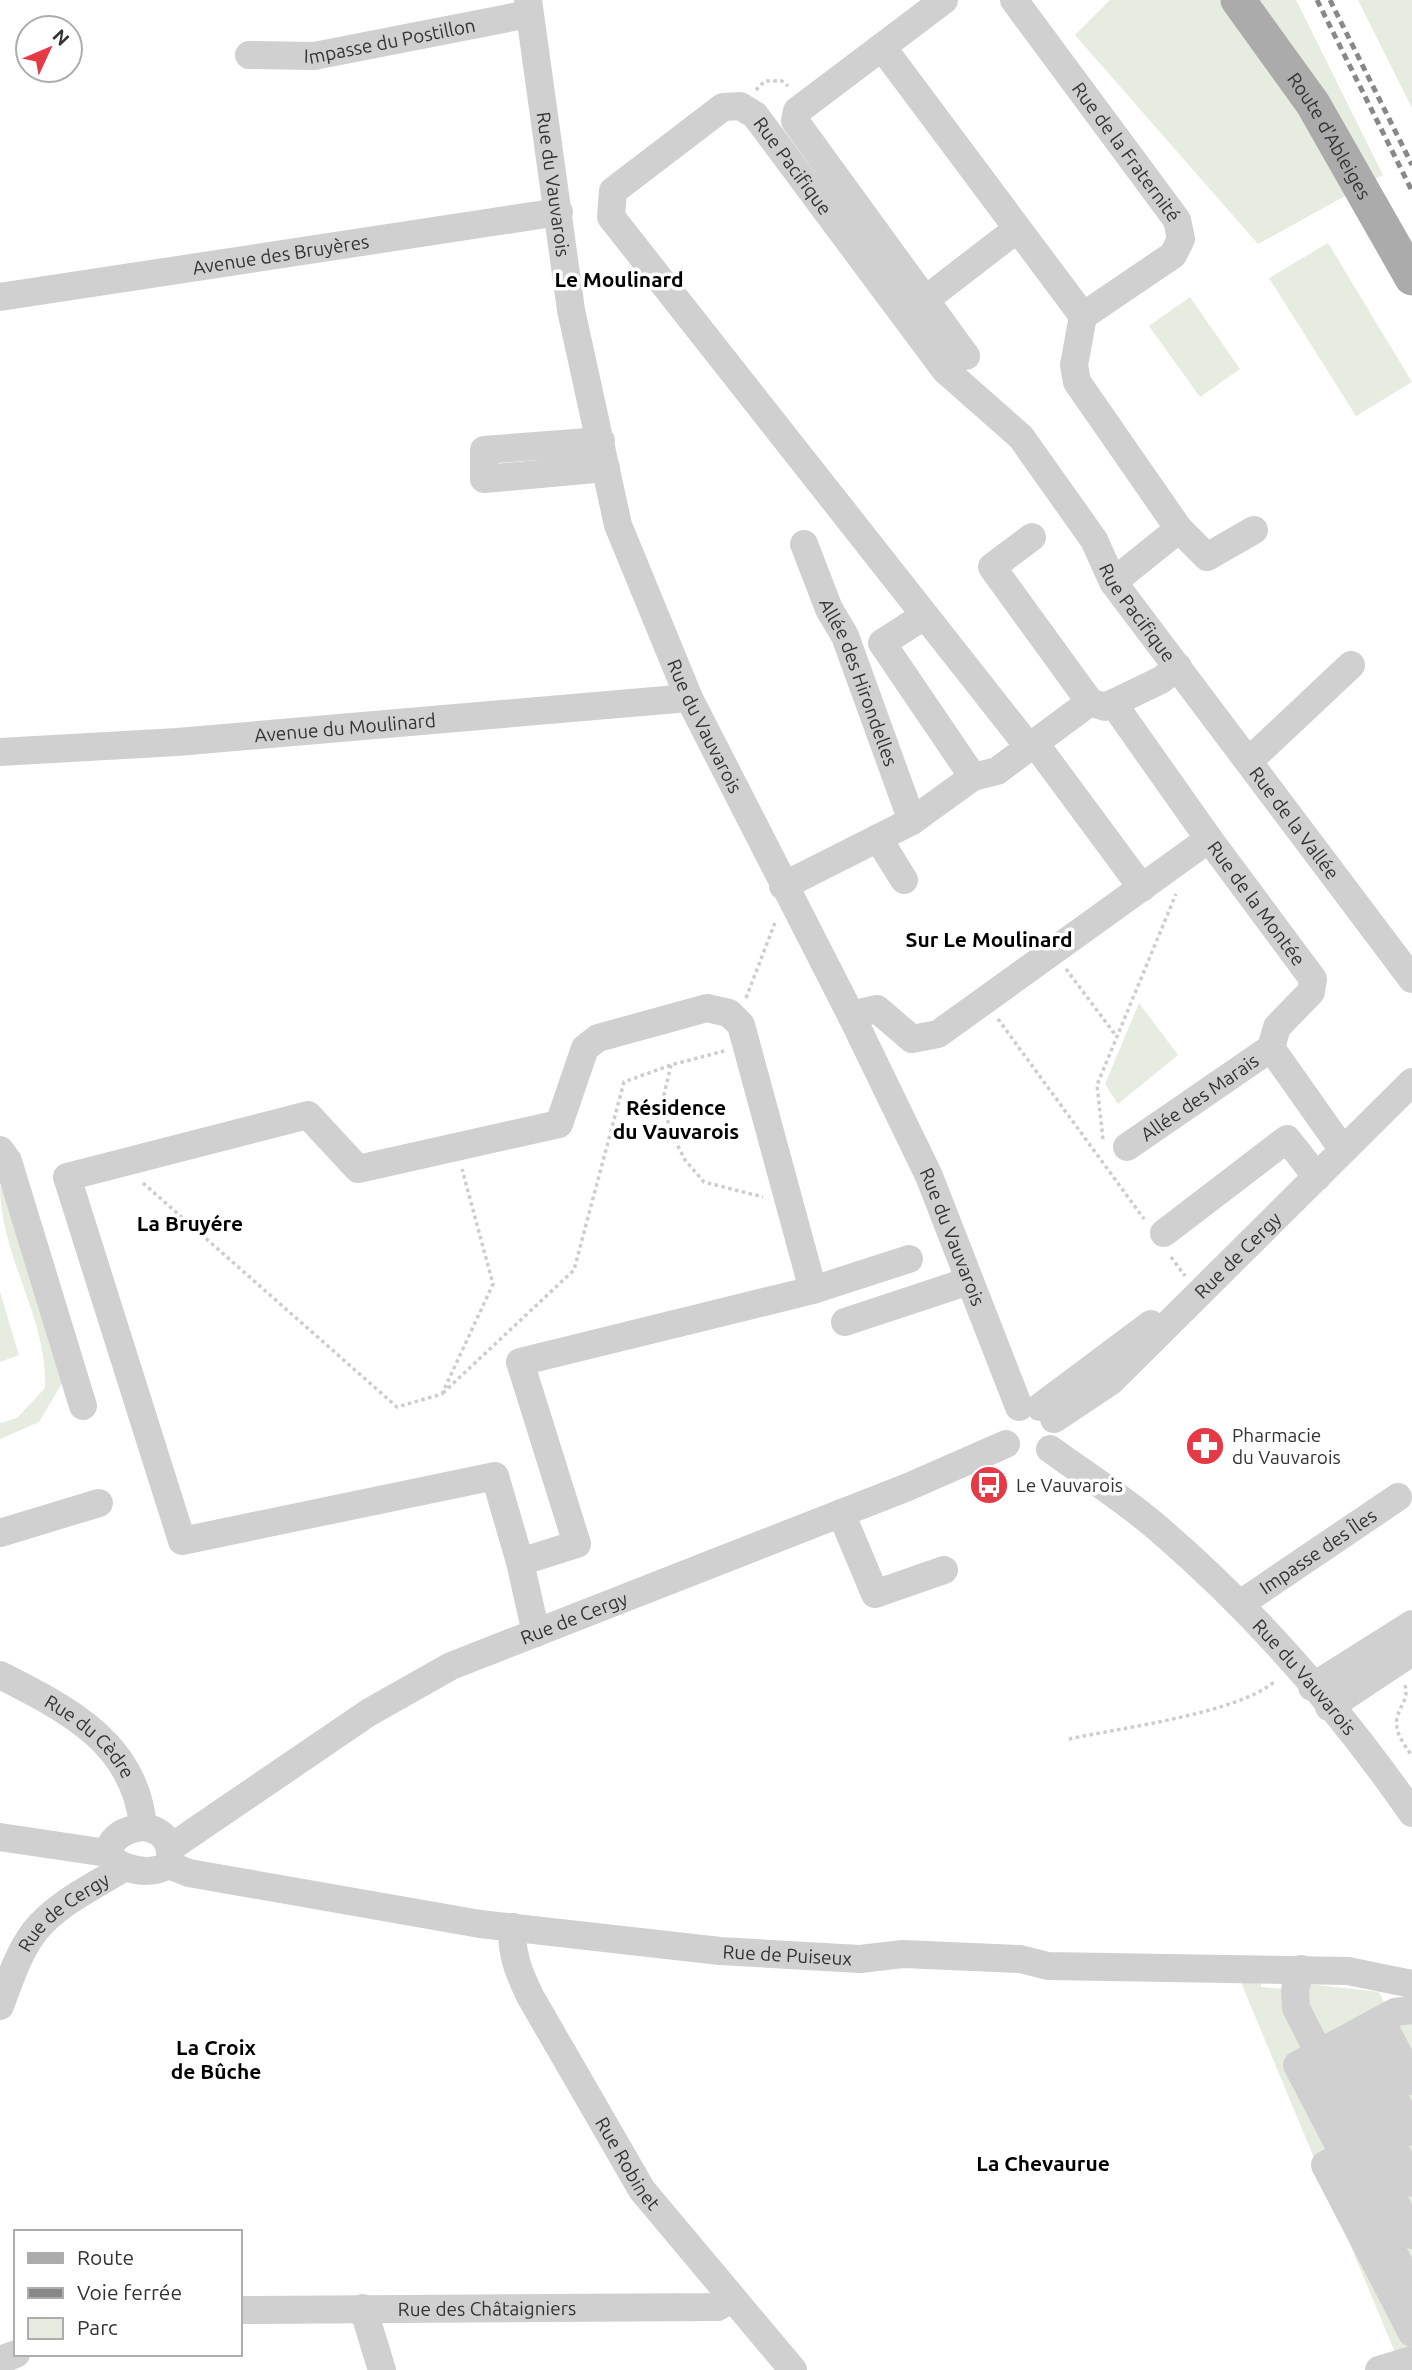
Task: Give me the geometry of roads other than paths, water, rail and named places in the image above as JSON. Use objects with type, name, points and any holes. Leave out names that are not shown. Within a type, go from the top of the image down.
[{"type":"main road","name":"Route d'Ableiges","points":[[1238,0],[1313,104],[1412,278]]},
{"type":"street","points":[[944,0],[805,104],[797,111],[795,121],[966,356]]},
{"type":"street","name":"Rue de la Fraternité","points":[[1014,0],[1177,220],[1180,230],[1181,239],[1173,255],[1083,316]]},
{"type":"street","name":"Impasse du Postillon","points":[[249,55],[314,56],[528,7]]},
{"type":"street","name":"Rue du Vauvarois","points":[[528,7],[572,310],[618,524],[689,698],[851,1015],[929,1176],[969,1281],[1038,1411]]},
{"type":"street","points":[[881,47],[1083,316],[1074,365],[1077,382],[1179,529],[1207,557],[1254,530]]},
{"type":"street","name":"Rue Pacifique","points":[[785,889],[912,821],[973,777],[997,771],[1031,744],[1101,703],[1161,680],[1178,667],[1113,582],[1094,540],[1021,437],[945,370],[755,115],[740,106],[723,107],[613,191],[611,217],[924,616],[1031,744]]},
{"type":"street","name":"Avenue des Bruyères","points":[[0,297],[559,212]]},
{"type":"street","points":[[925,300],[1017,229]]},
{"type":"street","points":[[1113,582],[1179,529]]},
{"type":"street","points":[[1032,537],[992,567],[1101,703],[1201,844]]},
{"type":"street","name":"Allée des Hirondelles","points":[[804,544],[829,609],[845,636],[912,821]]},
{"type":"street","points":[[924,616],[882,643],[973,777]]},
{"type":"street","points":[[1250,760],[1351,665]]},
{"type":"street","name":"Rue de la Vallée","points":[[1178,667],[1412,979]]},
{"type":"street","name":"Avenue du Moulinard","points":[[0,752],[177,742],[689,698]]},
{"type":"street","points":[[1031,744],[1142,888]]},
{"type":"street","points":[[878,838],[904,880]]},
{"type":"street","name":"Rue de la Montée","points":[[851,1015],[877,1009],[912,1039],[938,1034],[1201,844],[1313,979],[1311,992],[1277,1027],[1271,1048]]},
{"type":"street","points":[[536,1633],[520,1562],[495,1476],[182,1541],[67,1177],[308,1115],[358,1169],[559,1124],[585,1048],[598,1038],[707,1008],[729,1013],[742,1033],[813,1290]]},
{"type":"street","points":[[1271,1048],[1343,1150]]},
{"type":"street","name":"Allée des Marais","points":[[1116,1146],[1271,1048]]},
{"type":"street","name":"Rue de Cergy","points":[[1038,1411],[1111,1381],[1412,1082]]},
{"type":"street","points":[[1158,1235],[1287,1139],[1317,1177]]},
{"type":"street","points":[[0,1150],[8,1160],[83,1406]]},
{"type":"street","points":[[520,1562],[577,1544],[520,1362],[813,1290],[909,1259]]},
{"type":"street","points":[[845,1322],[969,1281]]},
{"type":"street","points":[[1038,1411],[1056,1438],[1050,1449],[1040,1456],[1026,1458],[1011,1449],[1006,1422],[1038,1411]]},
{"type":"street","name":"Rue de Cergy","points":[[169,1857],[368,1713],[451,1666],[1011,1449]]},
{"type":"street","name":"Rue du Vauvarois","points":[[1050,1449],[1160,1530],[1240,1604],[1320,1697],[1412,1814]]},
{"type":"street","name":"Impasse des Îles","points":[[1240,1604],[1398,1497]]},
{"type":"street","points":[[0,1533],[99,1503]]},
{"type":"street","points":[[841,1513],[875,1594],[944,1570]]},
{"type":"street","points":[[1320,1697],[1412,1624]]},
{"type":"street","points":[[1320,1697],[1401,1658]]},
{"type":"street","name":"Rue du Cèdre","points":[[0,1675],[54,1702],[104,1739],[128,1773],[141,1802],[143,1827]]},
{"type":"street","points":[[0,1837],[116,1860],[157,1872],[169,1857],[168,1840],[157,1829],[143,1827],[125,1830],[110,1843],[116,1860]]},
{"type":"street","name":"Rue de Puiseux","points":[[169,1857],[189,1873],[345,1902],[513,1927],[720,1951],[860,1959],[903,1954],[1020,1959],[1048,1966],[1348,1971],[1385,1976],[1412,1984]]},
{"type":"street","name":"Rue de Cergy","points":[[0,2006],[18,1959],[36,1930],[116,1860]]},
{"type":"street","name":"Rue Robinet","points":[[513,1927],[512,1945],[519,1973],[530,1996],[642,2190],[793,2370]]},
{"type":"street","points":[[1301,1969],[1295,1990],[1296,2008],[1376,2028],[1412,2081]]},
{"type":"street","points":[[1385,1976],[1376,2028],[1398,2249],[1412,2333]]},
{"type":"street","points":[[1376,2028],[1297,2065],[1388,2134],[1412,2183]]},
{"type":"street","points":[[1398,2249],[1412,2288]]},
{"type":"street","name":"Rue des Châtaigniers","points":[[242,2310],[718,2307],[732,2298]]},
{"type":"street","points":[[363,2308],[382,2370]]},
{"type":"street","points":[[1379,2370],[1412,2360]]},
{"type":"railway","points":[[1317,0],[1412,191]]},
{"type":"railway","points":[[1330,0],[1412,165]]},
{"type":"place","name":"Pharmacie du Vauvarois","points":[[1205,1446]]},
{"type":"place","name":"Le Vauvarois","points":[[989,1485]]},
{"type":"district","name":"Le Moulinard","points":[[619,280]]},
{"type":"district","name":"Sur Le Moulinard","points":[[989,940]]},
{"type":"district","name":"Résidence du Vauvarois","points":[[676,1120]]},
{"type":"district","name":"La Bruyére","points":[[190,1224]]},
{"type":"district","name":"La Croix de Bûche","points":[[216,2060]]},
{"type":"district","name":"La Chevaurue","points":[[1043,2164]]}]
